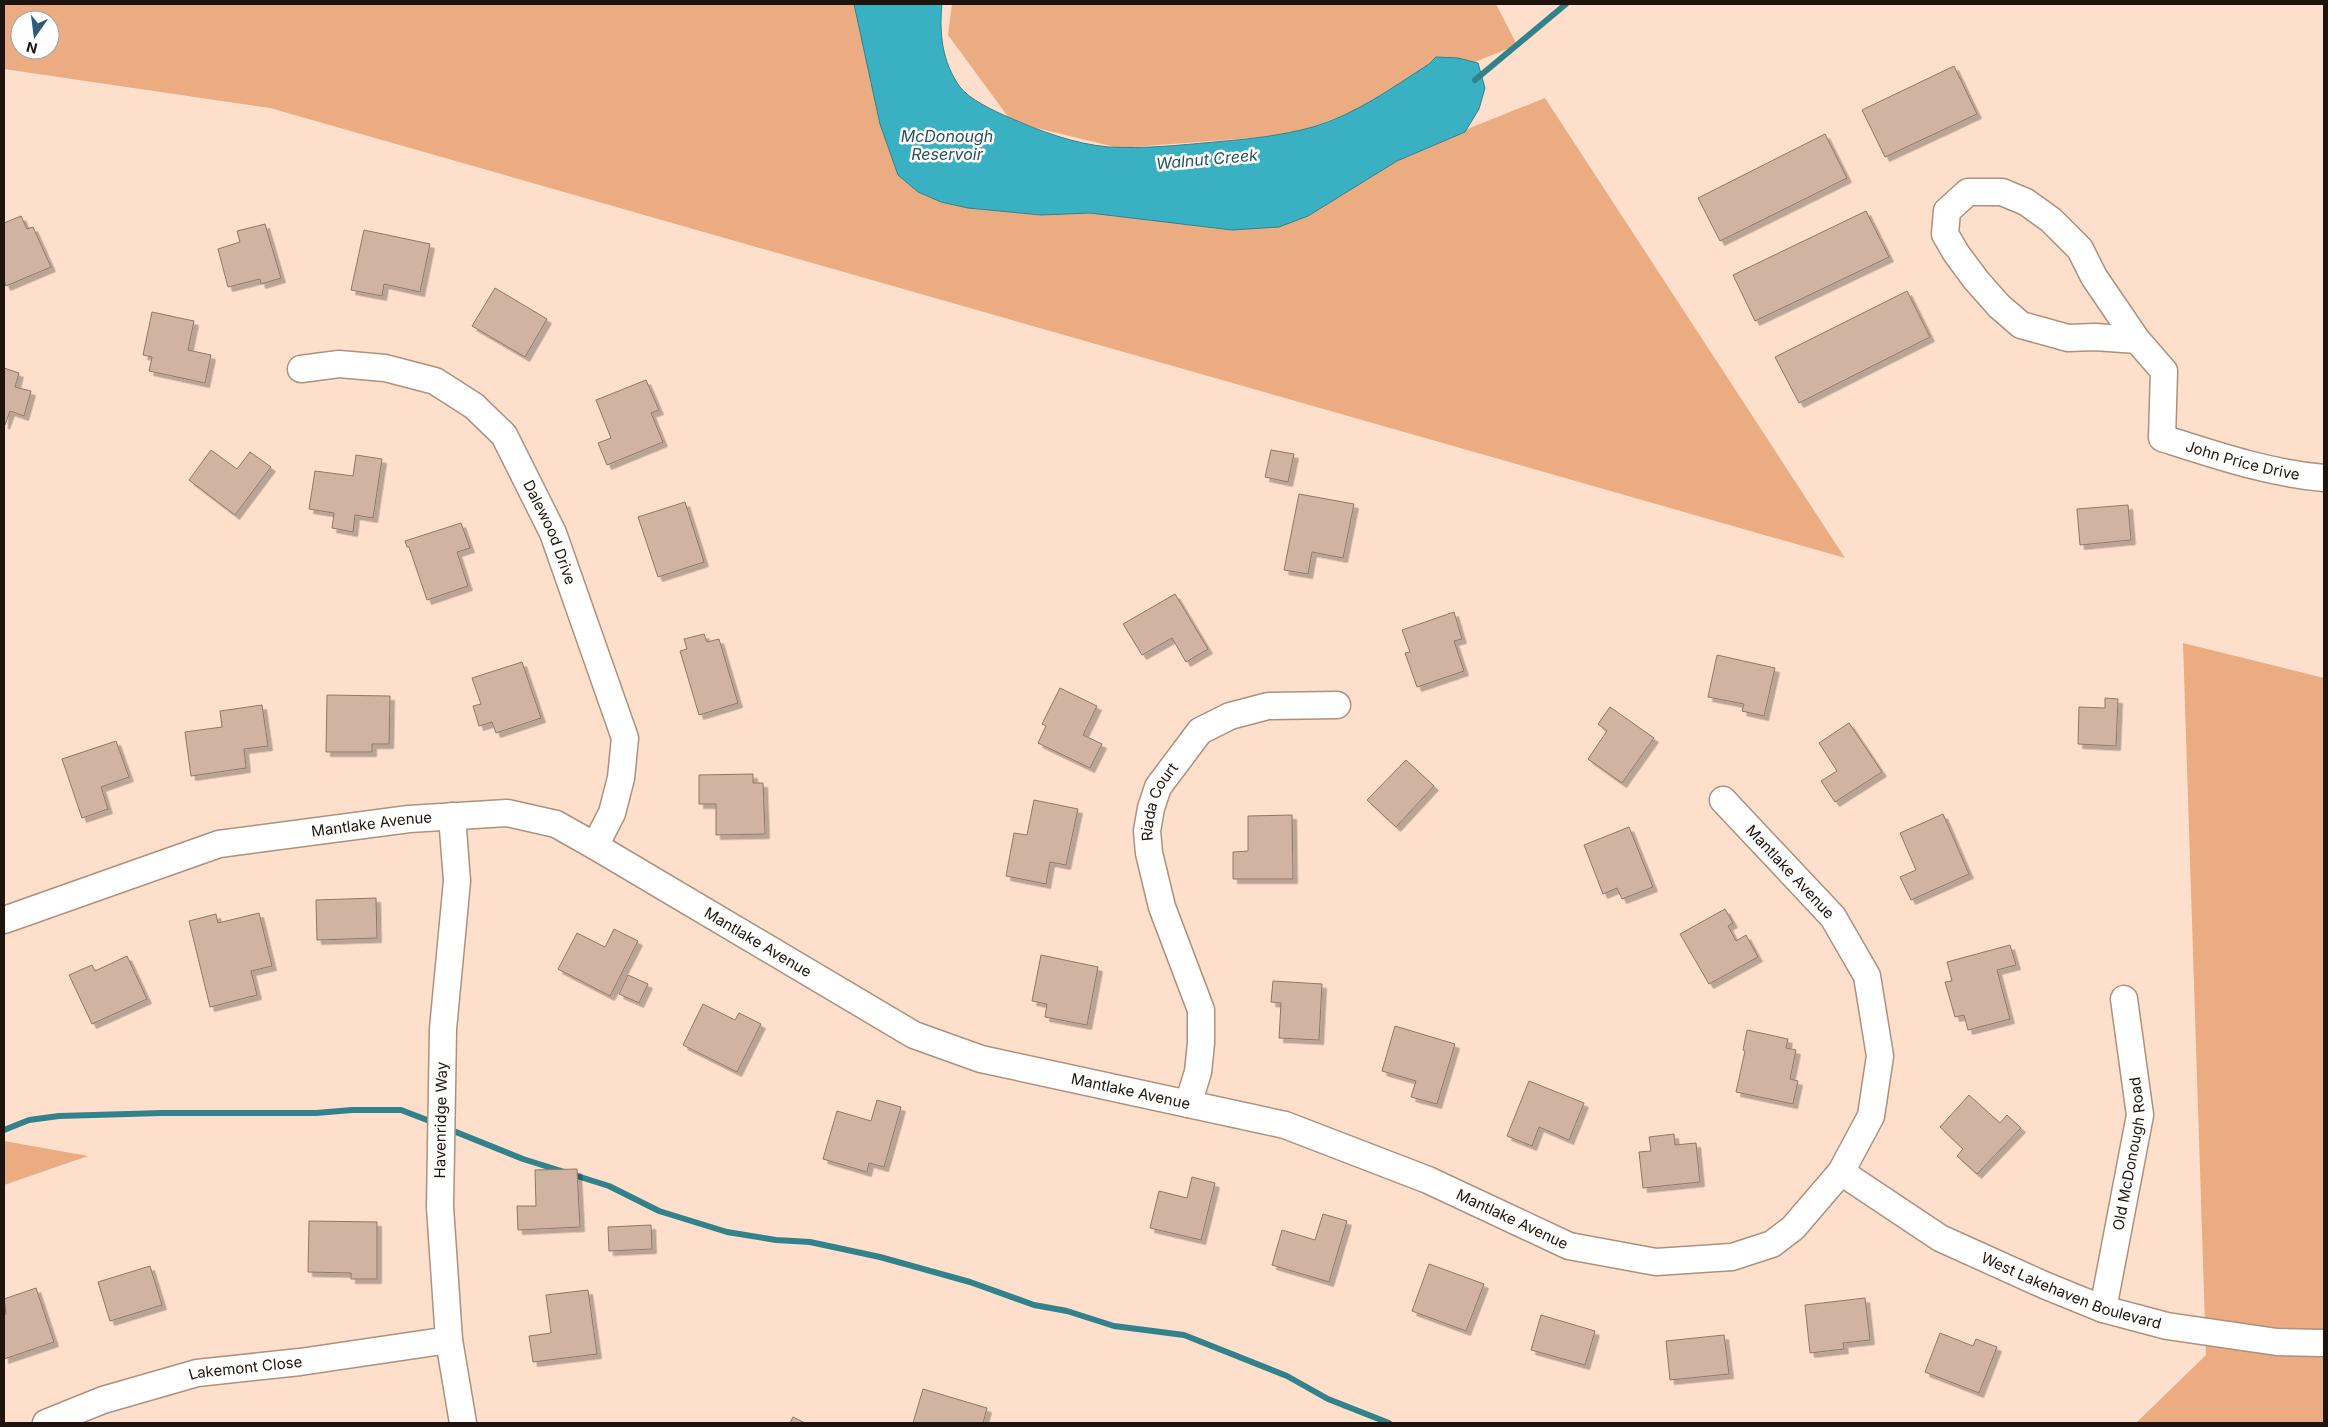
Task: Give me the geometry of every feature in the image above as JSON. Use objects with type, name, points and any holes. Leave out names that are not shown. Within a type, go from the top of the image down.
[{"type":"street","points":[[1968,192],[2002,192],[2026,202],[2052,220],[2080,250],[2094,277],[2137,340],[2095,336],[2068,338],[2021,325],[1999,306],[1956,253],[1945,234],[1946,211],[1968,192]]},
{"type":"street","name":"John Price Drive","points":[[2137,340],[2164,371],[2162,438],[2224,458],[2289,475],[2324,478]]},
{"type":"street","name":"Dalewood Drive","points":[[301,369],[339,364],[385,368],[435,381],[474,406],[504,435],[553,533],[625,738],[621,778],[612,813],[595,846]]},
{"type":"street","name":"Riada Court","points":[[1188,1104],[1198,1072],[1201,1043],[1201,1010],[1162,907],[1149,853],[1147,831],[1151,808],[1158,787],[1200,731],[1230,716],[1268,706],[1336,704]]},
{"type":"street","name":"Mantlake Avenue","points":[[4,920],[219,844],[409,819],[507,813],[533,818],[556,824],[595,846],[914,1036],[981,1059],[1285,1125],[1428,1180],[1569,1246],[1656,1262],[1732,1257],[1772,1244],[1794,1228],[1841,1172],[1870,1116],[1880,1056],[1867,976],[1833,917],[1723,800]]},
{"type":"street","name":"Havenridge Way","points":[[452,816],[457,881],[444,1029],[440,1207],[449,1340],[463,1423]]},
{"type":"street","name":"Old McDonough Road","points":[[2103,1309],[2140,1116],[2124,999]]},
{"type":"street","name":"West Lakehaven Boulevard","points":[[1841,1172],[1940,1238],[2044,1285],[2103,1309],[2167,1326],[2277,1342],[2324,1343]]},
{"type":"street","name":"Lakemont Close","points":[[46,1423],[103,1400],[197,1373],[300,1362],[449,1340]]},
{"type":"shaded area","points":[[4,4],[871,4],[931,159],[1435,142],[1545,98],[1845,558],[270,108],[4,69]]},
{"type":"shaded area","points":[[952,4],[1496,4],[1517,45],[1293,135],[1119,148],[1012,122],[948,35]]},
{"type":"shaded area","points":[[2183,643],[2324,678],[2324,1423],[2136,1423],[2206,1355]]},
{"type":"shaded area","points":[[4,1141],[88,1156],[4,1185]]},
{"type":"water","name":"McDonough Reservoir","points":[[854,4],[942,4],[941,26],[943,47],[949,68],[960,87],[969,96],[996,111],[1045,132],[1083,143],[1109,147],[1162,146],[1240,140],[1289,133],[1313,127],[1359,108],[1429,64],[1436,57],[1458,58],[1478,63],[1485,88],[1479,109],[1465,132],[1397,161],[1308,216],[1279,227],[1232,230],[1090,213],[1041,215],[968,208],[941,202],[918,192],[898,175],[880,124]]},
{"type":"building","points":[[1954,66],[1977,114],[1885,157],[1862,110]]},
{"type":"building","points":[[1825,134],[1847,178],[1720,241],[1698,198]]},
{"type":"building","points":[[1866,211],[1889,257],[1755,321],[1733,275]]},
{"type":"building","points":[[21,216],[27,229],[33,227],[51,267],[6,286],[4,281],[4,223]]},
{"type":"building","points":[[265,224],[281,278],[261,284],[260,279],[228,287],[218,249],[240,242],[237,231]]},
{"type":"building","points":[[364,230],[430,244],[420,292],[384,284],[382,296],[351,290]]},
{"type":"building","points":[[495,288],[547,319],[525,357],[472,326]]},
{"type":"building","points":[[1907,291],[1930,337],[1799,403],[1775,357]]},
{"type":"building","points":[[152,312],[194,321],[188,350],[211,355],[205,383],[149,371],[152,357],[143,355]]},
{"type":"building","points":[[4,368],[19,373],[15,387],[31,391],[24,416],[10,411],[5,425],[4,424]]},
{"type":"building","points":[[646,380],[659,410],[651,413],[663,442],[607,465],[598,443],[611,438],[596,400]]},
{"type":"building","points":[[211,450],[237,469],[250,452],[271,467],[235,515],[189,480]]},
{"type":"building","points":[[1271,450],[1294,454],[1288,482],[1265,477]]},
{"type":"building","points":[[356,455],[382,459],[373,518],[355,515],[353,532],[332,528],[334,513],[309,509],[315,471],[353,476]]},
{"type":"building","points":[[1299,494],[1354,504],[1343,558],[1312,552],[1308,574],[1284,570]]},
{"type":"building","points":[[685,502],[704,562],[658,577],[638,517]]},
{"type":"building","points":[[2128,505],[2131,540],[2080,545],[2077,509]]},
{"type":"building","points":[[461,523],[470,548],[457,552],[468,586],[427,600],[409,547],[407,547],[405,541]]},
{"type":"building","points":[[1175,594],[1208,649],[1186,662],[1172,638],[1142,655],[1123,624]]},
{"type":"building","points":[[1454,612],[1462,639],[1454,641],[1464,671],[1417,687],[1405,653],[1410,652],[1402,630]]},
{"type":"building","points":[[704,634],[707,642],[719,639],[738,703],[699,715],[680,651],[687,649],[684,639]]},
{"type":"building","points":[[1717,655],[1775,668],[1764,716],[1742,711],[1744,704],[1708,697]]},
{"type":"building","points":[[522,662],[541,718],[496,733],[492,722],[479,726],[473,706],[481,704],[472,678]]},
{"type":"building","points":[[1060,688],[1097,706],[1083,735],[1102,744],[1090,768],[1038,743],[1046,726],[1042,724]]},
{"type":"building","points":[[327,695],[390,696],[389,744],[372,744],[372,752],[326,752]]},
{"type":"building","points":[[2105,698],[2118,699],[2116,746],[2078,744],[2079,707],[2105,708]]},
{"type":"building","points":[[262,705],[268,746],[244,749],[246,768],[191,776],[185,732],[222,727],[220,711]]},
{"type":"building","points":[[1610,707],[1654,738],[1622,783],[1588,759],[1607,731],[1598,724]]},
{"type":"building","points":[[1849,723],[1882,772],[1835,802],[1821,781],[1837,771],[1819,743]]},
{"type":"building","points":[[116,741],[129,777],[101,787],[108,809],[82,818],[62,759]]},
{"type":"building","points":[[1406,760],[1434,786],[1396,827],[1367,800]]},
{"type":"building","points":[[753,774],[753,783],[763,783],[765,834],[716,835],[716,804],[699,804],[699,775]]},
{"type":"building","points":[[1034,800],[1078,809],[1066,865],[1050,862],[1046,884],[1006,876],[1014,833],[1027,835]]},
{"type":"building","points":[[1943,814],[1969,874],[1911,900],[1900,877],[1916,870],[1900,833]]},
{"type":"building","points":[[1292,815],[1293,879],[1233,879],[1233,852],[1248,851],[1248,816]]},
{"type":"building","points":[[1629,827],[1653,887],[1622,899],[1617,888],[1603,894],[1584,845]]},
{"type":"building","points":[[376,898],[377,938],[317,940],[316,900]]},
{"type":"building","points":[[1725,909],[1733,923],[1728,926],[1736,941],[1746,935],[1758,957],[1709,984],[1680,934]]},
{"type":"building","points":[[259,913],[272,966],[251,971],[257,995],[210,1007],[189,921],[216,914],[218,923]]},
{"type":"building","points":[[614,929],[638,941],[610,996],[558,969],[577,933],[605,947]]},
{"type":"building","points":[[2010,945],[2016,965],[1997,970],[2010,1019],[1968,1030],[1964,1015],[1955,1017],[1945,982],[1952,981],[1947,962]]},
{"type":"building","points":[[1041,955],[1098,967],[1087,1025],[1045,1017],[1047,1004],[1032,1001]]},
{"type":"building","points":[[127,956],[147,999],[92,1024],[69,975],[92,965],[95,971]]},
{"type":"building","points":[[628,975],[648,984],[639,1003],[619,994]]},
{"type":"building","points":[[1273,981],[1322,984],[1319,1040],[1279,1038],[1281,1003],[1271,1002]]},
{"type":"building","points":[[703,1004],[735,1020],[739,1013],[761,1024],[737,1072],[683,1045]]},
{"type":"building","points":[[1395,1026],[1455,1044],[1437,1104],[1411,1097],[1416,1081],[1382,1071]]},
{"type":"building","points":[[1747,1030],[1788,1039],[1786,1048],[1796,1050],[1790,1079],[1798,1081],[1793,1104],[1736,1092],[1745,1051],[1743,1050]]},
{"type":"building","points":[[1529,1081],[1584,1103],[1569,1140],[1539,1127],[1532,1146],[1507,1136]]},
{"type":"building","points":[[1969,1095],[2000,1123],[2007,1115],[2021,1128],[1977,1174],[1957,1156],[1963,1149],[1940,1127]]},
{"type":"building","points":[[877,1100],[901,1107],[884,1167],[869,1163],[867,1172],[823,1159],[837,1111],[871,1121]]},
{"type":"building","points":[[1674,1134],[1675,1145],[1696,1143],[1700,1182],[1643,1188],[1639,1152],[1651,1151],[1649,1137]]},
{"type":"building","points":[[577,1169],[580,1227],[518,1230],[517,1206],[536,1206],[535,1170]]},
{"type":"building","points":[[1192,1177],[1215,1183],[1201,1240],[1150,1228],[1159,1191],[1187,1198]]},
{"type":"building","points":[[1323,1214],[1347,1221],[1329,1282],[1272,1265],[1282,1230],[1315,1240]]},
{"type":"building","points":[[309,1221],[377,1222],[377,1279],[351,1279],[351,1273],[308,1272]]},
{"type":"building","points":[[651,1225],[652,1249],[609,1251],[608,1227]]},
{"type":"building","points":[[1429,1264],[1484,1284],[1466,1331],[1412,1311]]},
{"type":"building","points":[[150,1266],[162,1305],[110,1321],[98,1282]]},
{"type":"building","points":[[36,1288],[54,1342],[4,1359],[4,1314],[6,1314],[4,1299]]},
{"type":"building","points":[[588,1290],[597,1354],[533,1362],[529,1336],[551,1333],[546,1295]]},
{"type":"building","points":[[1865,1298],[1870,1340],[1843,1343],[1844,1349],[1810,1353],[1805,1305]]},
{"type":"building","points":[[1541,1315],[1595,1331],[1585,1365],[1531,1350]]},
{"type":"building","points":[[1940,1333],[1973,1346],[1976,1339],[1997,1347],[1979,1393],[1925,1372]]},
{"type":"building","points":[[1724,1335],[1729,1374],[1670,1380],[1666,1341]]},
{"type":"building","points":[[923,1389],[987,1408],[983,1423],[913,1423]]},
{"type":"building","points":[[793,1417],[805,1423],[790,1423]]},
{"type":"waterway","name":"Walnut Creek","points":[[1475,80],[1566,4]]},
{"type":"waterway","points":[[4,1130],[29,1120],[59,1116],[162,1113],[316,1113],[352,1110],[401,1110],[435,1123]]},
{"type":"waterway","points":[[446,1128],[523,1159],[609,1186],[659,1211],[727,1232],[776,1240],[810,1242],[880,1257],[970,1282],[1034,1305],[1067,1311],[1114,1326],[1184,1335],[1287,1376],[1328,1399],[1389,1423]]}]
